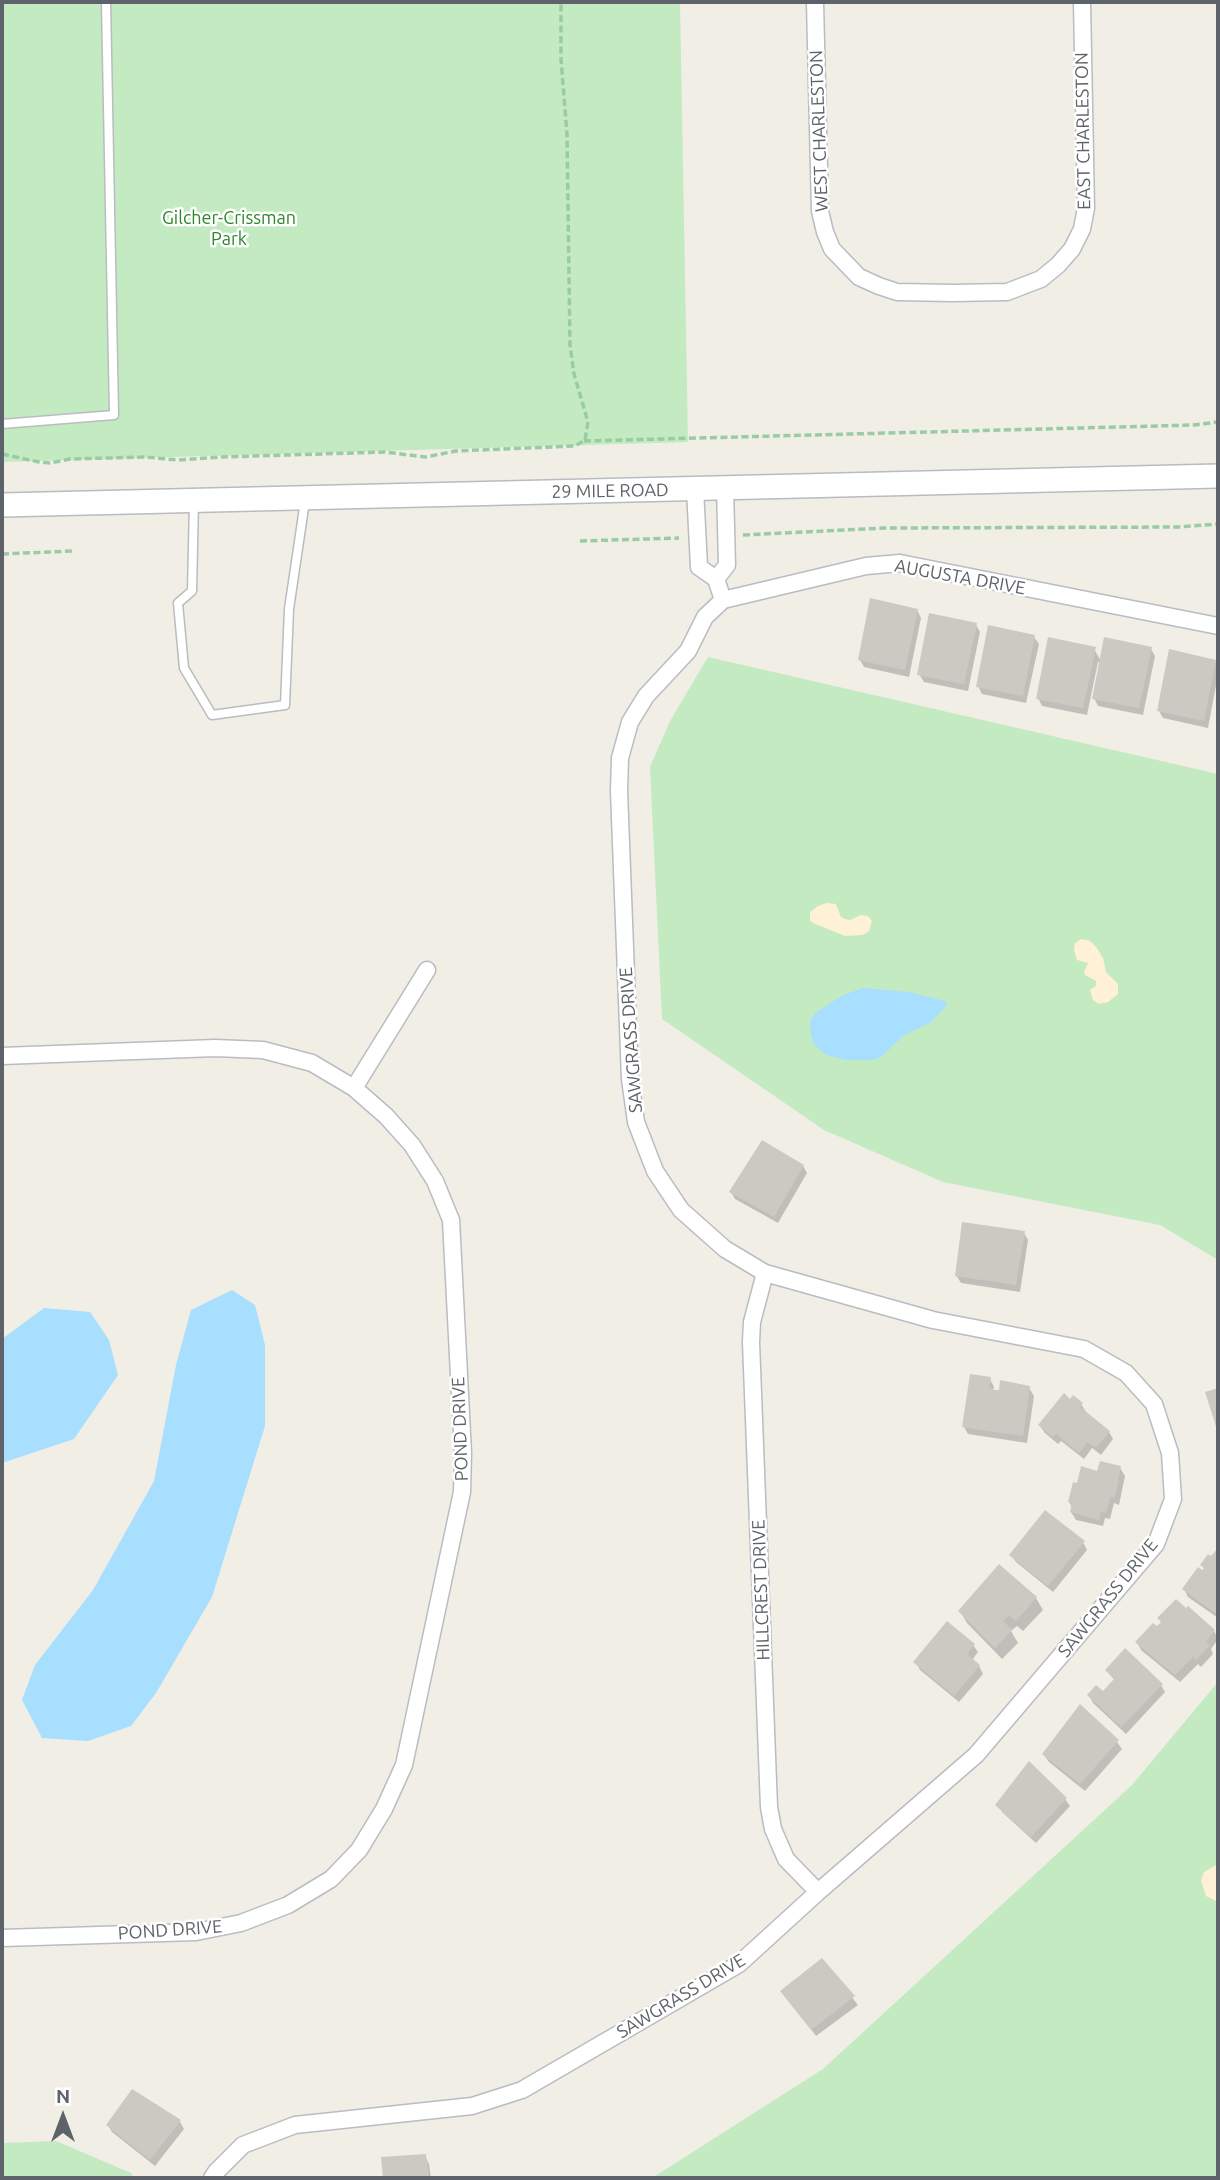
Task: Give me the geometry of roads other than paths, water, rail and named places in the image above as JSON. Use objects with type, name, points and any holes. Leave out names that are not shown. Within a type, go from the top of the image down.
[{"type":"street","name":"WEST CHARLESTON","points":[[816,2],[820,211],[832,249],[859,277],[879,286],[897,292],[953,293]]},
{"type":"street","name":"EAST CHARLESTON","points":[[953,293],[1007,292],[1041,279],[1072,249],[1082,229],[1086,208],[1082,2]]},
{"type":"street","name":"29 MILE ROAD","points":[[2,505],[1218,476]]},
{"type":"street","points":[[716,579],[727,565],[725,488]]},
{"type":"street","points":[[695,489],[699,568],[716,579],[723,600]]},
{"type":"street","name":"AUGUSTA DRIVE","points":[[723,600],[866,566],[900,563],[1218,626]]},
{"type":"street","name":"SAWGRASS DRIVE","points":[[212,2178],[243,2145],[295,2125],[472,2106],[523,2091],[739,1964],[976,1755],[1156,1544],[1173,1499],[1170,1453],[1154,1404],[1126,1373],[1084,1349],[933,1320],[765,1273],[725,1249],[681,1210],[655,1171],[636,1122],[631,1079],[619,791],[620,758],[631,722],[646,696],[688,651],[705,617],[723,600]]},
{"type":"street","points":[[354,1088],[426,970]]},
{"type":"street","name":"POND DRIVE","points":[[2,1056],[215,1048],[263,1050],[312,1063],[354,1088],[386,1116],[412,1145],[435,1181],[451,1220],[463,1453],[462,1492],[404,1765],[384,1809],[359,1850],[331,1879],[288,1905],[242,1923],[196,1932],[2,1938]]},
{"type":"street","name":"HILLCREST DRIVE","points":[[765,1273],[752,1322],[751,1342],[769,1807],[773,1829],[786,1859],[818,1892]]},
{"type":"lane","points":[[2,424],[114,415],[106,2]]},
{"type":"lane","points":[[194,500],[192,591],[178,603],[184,668],[212,715],[285,705],[289,609],[306,498]]},
{"type":"water","points":[[863,988],[908,992],[945,1001],[947,1005],[931,1022],[903,1036],[881,1057],[872,1060],[847,1060],[823,1053],[814,1044],[811,1034],[810,1022],[814,1014],[841,996]]},
{"type":"water","points":[[232,1290],[255,1305],[265,1345],[265,1426],[212,1597],[156,1693],[131,1726],[88,1741],[42,1738],[22,1700],[35,1665],[93,1590],[154,1481],[176,1365],[191,1310]]},
{"type":"water","points":[[44,1308],[90,1312],[109,1340],[118,1375],[74,1439],[2,1463],[2,1339]]},
{"type":"park label","name":"Gilcher-Crissman Park","points":[[229,228]]}]
